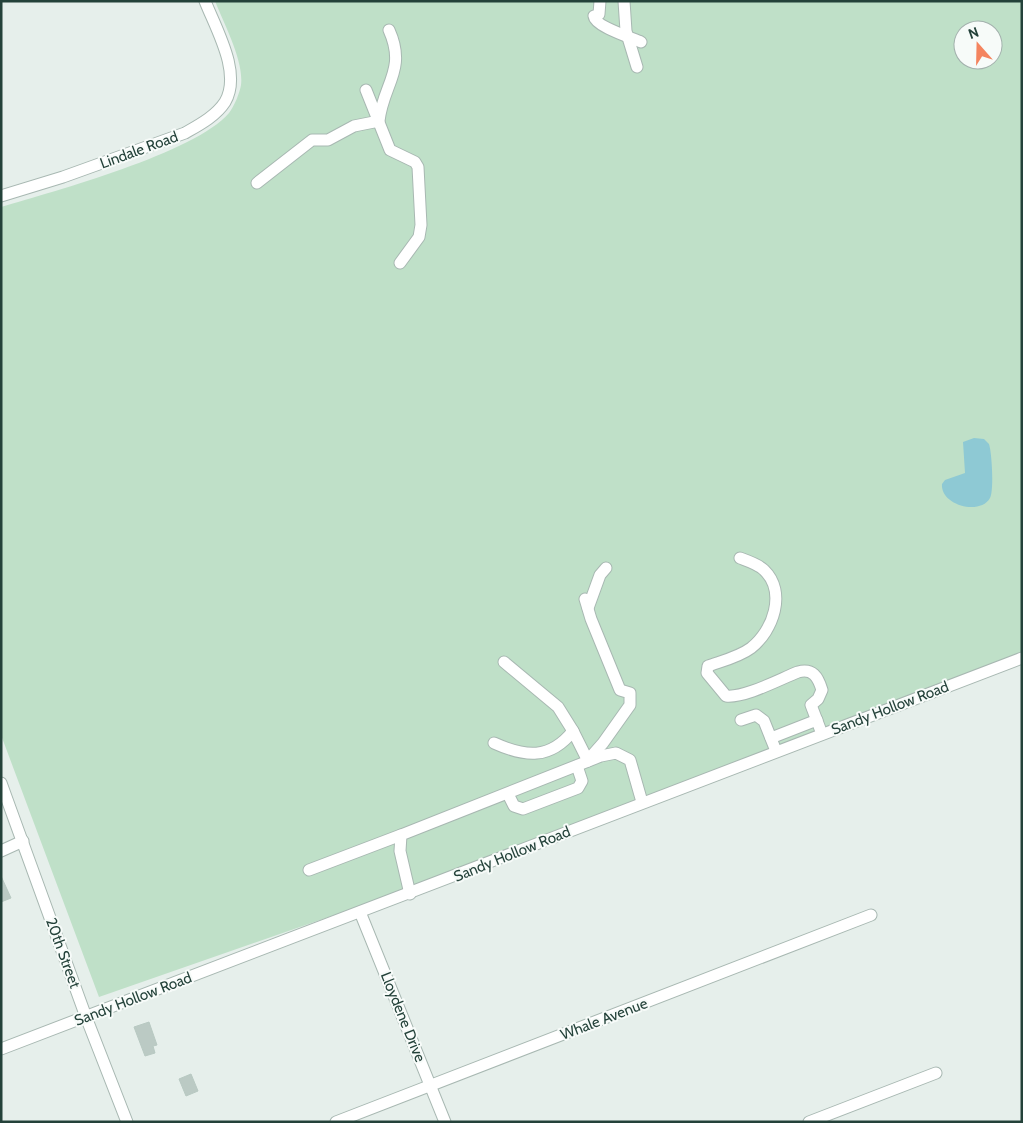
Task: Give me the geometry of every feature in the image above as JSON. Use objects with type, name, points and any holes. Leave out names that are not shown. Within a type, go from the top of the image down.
[{"type":"street","name":"Lindale Road","points":[[1,196],[127,155],[185,133],[200,124],[226,101],[230,80],[227,58],[205,1]]},
{"type":"street","points":[[589,1],[599,7],[599,14],[594,16],[594,20],[602,26],[640,42]]},
{"type":"street","points":[[624,1],[627,36],[637,67]]},
{"type":"street","points":[[379,121],[396,64],[396,47],[389,30]]},
{"type":"street","points":[[366,90],[390,150],[415,162],[418,167],[421,224],[419,237],[400,263]]},
{"type":"street","points":[[257,183],[312,140],[328,140],[354,126],[379,121]]},
{"type":"street","points":[[740,558],[765,571],[777,594],[775,610],[763,634],[750,648],[708,666],[707,673],[726,696],[730,696],[747,692],[798,672],[810,671],[818,679],[822,690],[818,699],[811,705],[822,734]]},
{"type":"street","points":[[588,761],[630,705],[630,693],[620,690],[587,603],[600,575],[606,568]]},
{"type":"street","name":"Sandy Hollow Road","points":[[1,1049],[410,894],[642,802],[1022,658]]},
{"type":"street","points":[[504,662],[558,707],[574,731],[588,761]]},
{"type":"street","points":[[741,720],[756,715],[764,721],[776,751]]},
{"type":"street","points":[[771,738],[817,720]]},
{"type":"street","points":[[494,743],[509,750],[536,754],[549,751],[566,740],[574,731]]},
{"type":"street","points":[[308,870],[508,794],[588,761],[616,753],[630,760],[642,802]]},
{"type":"street","points":[[508,794],[514,806],[523,809],[578,788],[582,780],[577,766]]},
{"type":"street","name":"20th Street","points":[[1,783],[86,1017],[127,1122]]},
{"type":"street","points":[[401,835],[400,851],[410,894]]},
{"type":"street","points":[[1,851],[22,841]]},
{"type":"street","name":"Lloydene Drive","points":[[360,912],[445,1122]]},
{"type":"street","name":"Whale Avenue","points":[[336,1122],[871,914]]},
{"type":"street","points":[[809,1122],[936,1073]]},
{"type":"green space","points":[[215,1],[1022,1],[1022,653],[409,889],[99,997],[1,735],[1,207],[122,169],[187,142],[212,128],[229,113],[235,103],[241,85],[239,65],[228,31]]},
{"type":"water","points":[[974,438],[984,439],[989,444],[992,463],[992,488],[990,498],[985,503],[970,507],[962,506],[947,498],[942,484],[945,480],[965,473],[963,442]]},
{"type":"building","points":[[1,876],[11,898],[1,902]]},
{"type":"building","points":[[149,1022],[157,1045],[153,1046],[155,1053],[145,1056],[134,1027]]},
{"type":"building","points":[[191,1074],[198,1091],[186,1096],[179,1079]]}]
